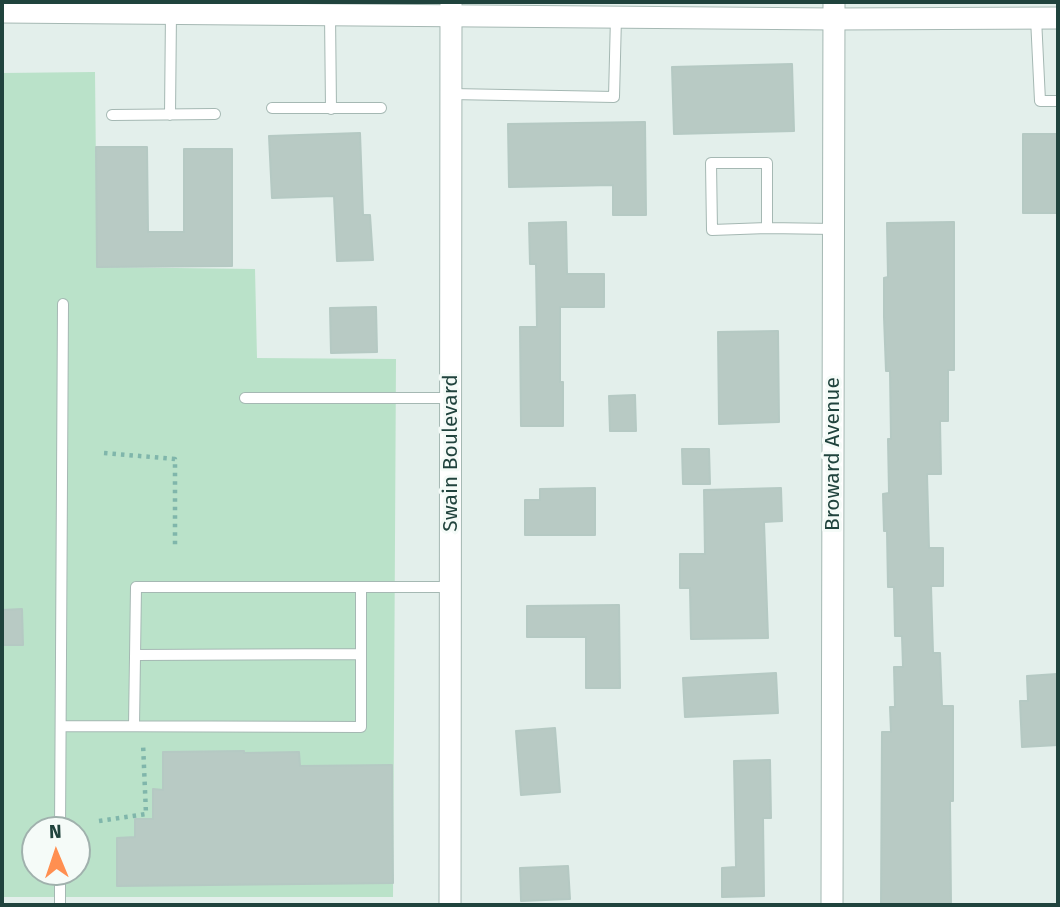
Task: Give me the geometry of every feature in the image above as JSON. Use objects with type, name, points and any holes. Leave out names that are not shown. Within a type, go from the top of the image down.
[{"type":"street","points":[[2,12],[67,7],[171,12],[281,8],[330,14],[451,9],[616,17],[788,14],[834,10],[1058,18]]},
{"type":"street","name":"Swain Boulevard","points":[[450,905],[451,9]]},
{"type":"street","name":"Broward Avenue","points":[[832,905],[834,10]]},
{"type":"lane","points":[[170,115],[171,12]]},
{"type":"lane","points":[[330,14],[331,109]]},
{"type":"lane","points":[[451,94],[614,97],[616,17]]},
{"type":"lane","points":[[1035,18],[1040,101],[1058,101]]},
{"type":"lane","points":[[272,108],[381,108]]},
{"type":"lane","points":[[112,116],[215,114]]},
{"type":"lane","points":[[767,228],[767,163],[711,163],[712,230],[834,229]]},
{"type":"lane","points":[[60,816],[62,304]]},
{"type":"lane","points":[[245,398],[451,398]]},
{"type":"lane","points":[[134,726],[136,587],[450,587]]},
{"type":"lane","points":[[61,726],[361,727],[362,587]]},
{"type":"lane","points":[[135,656],[361,654]]},
{"type":"lane","points":[[60,886],[60,905]]},
{"type":"path","points":[[104,453],[175,459],[175,549]]},
{"type":"path","points":[[99,821],[146,814],[143,743]]},
{"type":"green space","points":[[95,72],[97,267],[255,269],[257,358],[396,359],[393,897],[2,897],[2,73]]},
{"type":"building","points":[[792,64],[794,131],[674,134],[672,67]]},
{"type":"building","points":[[645,122],[646,215],[613,215],[613,185],[509,187],[508,124]]},
{"type":"building","points":[[360,133],[363,215],[370,215],[373,260],[337,261],[334,196],[272,198],[269,136]]},
{"type":"building","points":[[1023,134],[1058,134],[1058,213],[1023,213]]},
{"type":"building","points":[[96,147],[147,147],[148,232],[184,232],[184,149],[232,149],[232,266],[97,267]]},
{"type":"building","points":[[566,222],[567,274],[604,274],[604,307],[560,307],[563,426],[521,426],[520,327],[537,327],[536,264],[530,264],[529,223]]},
{"type":"building","points":[[954,222],[954,370],[948,370],[948,421],[940,421],[941,474],[927,474],[929,548],[943,548],[943,586],[931,586],[933,653],[940,653],[942,706],[953,706],[951,905],[881,905],[882,732],[891,732],[890,707],[895,707],[894,667],[903,667],[902,636],[895,636],[894,587],[888,587],[887,531],[884,531],[883,494],[889,493],[888,439],[891,439],[890,371],[886,371],[884,317],[884,278],[888,277],[887,223]]},
{"type":"building","points":[[376,307],[377,352],[331,353],[330,308]]},
{"type":"building","points":[[778,331],[779,422],[719,424],[718,332]]},
{"type":"building","points":[[635,395],[636,431],[610,431],[609,396]]},
{"type":"building","points":[[682,449],[709,449],[710,484],[683,484]]},
{"type":"building","points":[[595,488],[595,535],[525,535],[525,500],[540,500],[540,489]]},
{"type":"building","points":[[781,488],[782,521],[764,522],[768,638],[691,639],[690,588],[680,588],[680,554],[705,554],[704,490]]},
{"type":"building","points":[[619,605],[620,688],[586,688],[586,637],[527,637],[527,606]]},
{"type":"building","points":[[22,609],[23,645],[2,645],[2,610]]},
{"type":"building","points":[[776,673],[778,713],[685,717],[683,678]]},
{"type":"building","points":[[1057,674],[1058,745],[1022,747],[1020,701],[1028,701],[1027,676]]},
{"type":"building","points":[[555,728],[560,792],[521,795],[516,731]]},
{"type":"building","points":[[163,752],[299,752],[300,766],[392,765],[393,883],[117,886],[117,838],[135,837],[135,819],[153,819],[153,789],[163,790]]},
{"type":"building","points":[[770,760],[771,818],[763,818],[764,896],[722,897],[722,868],[736,867],[734,761]]},
{"type":"building","points":[[568,866],[570,899],[521,901],[520,868]]}]
